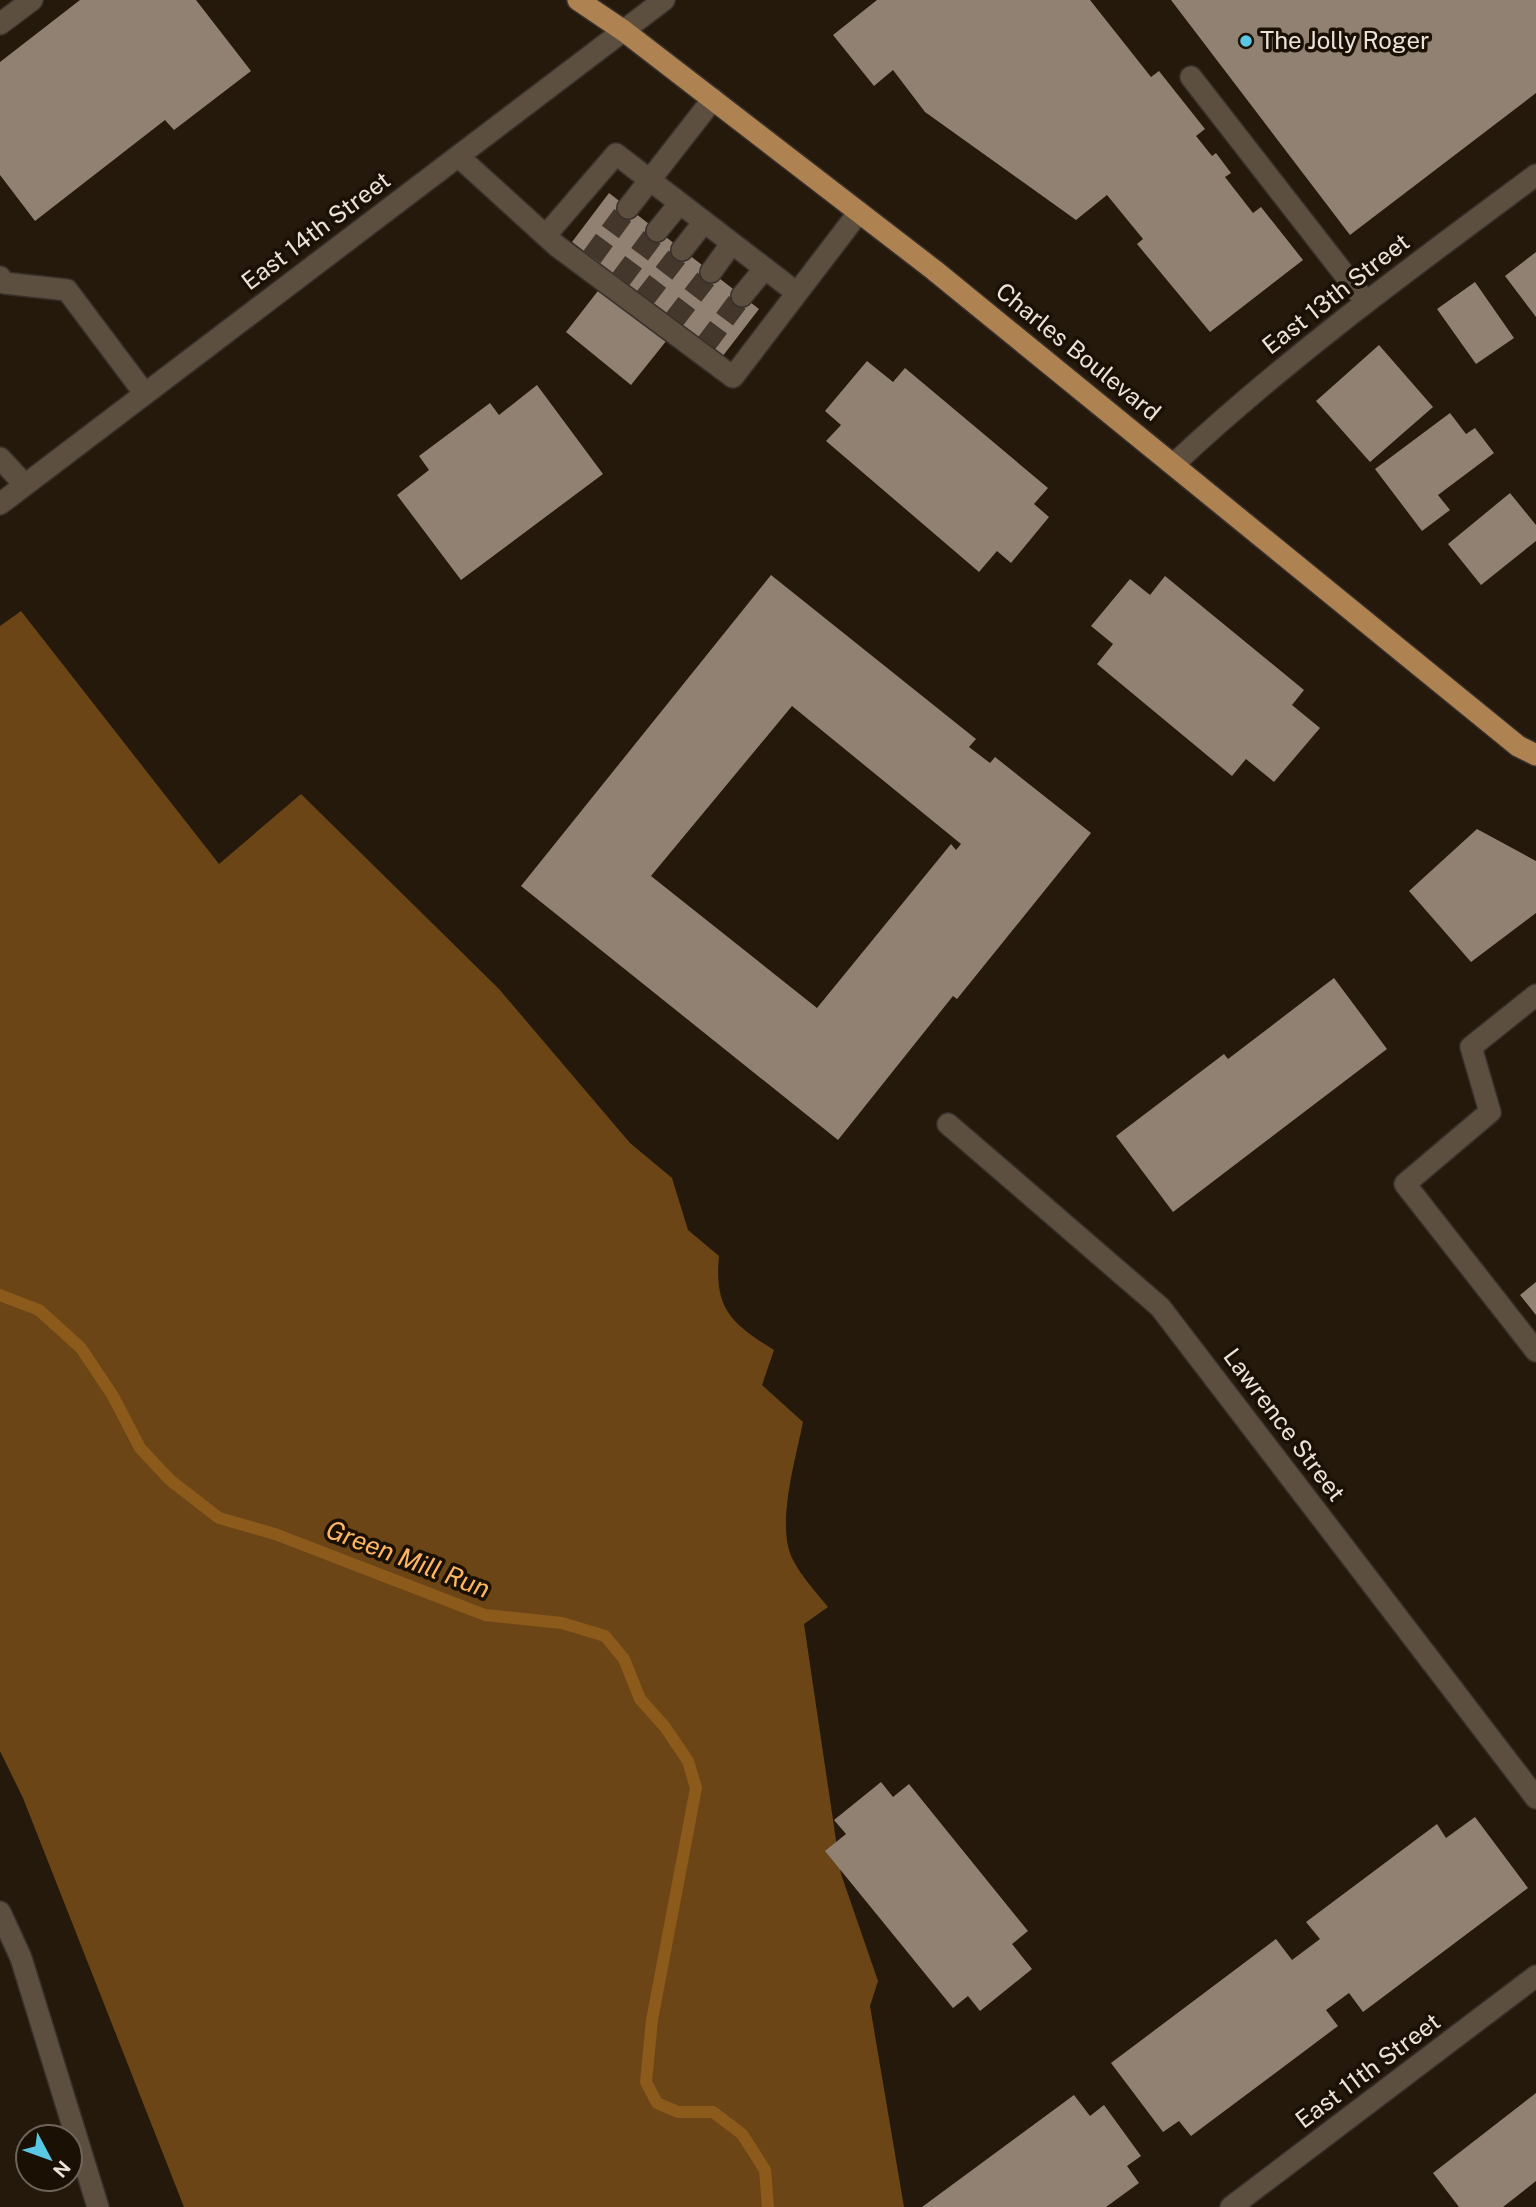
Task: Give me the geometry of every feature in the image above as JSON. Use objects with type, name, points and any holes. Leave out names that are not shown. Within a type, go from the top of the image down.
[{"type":"main road","name":"Charles Boulevard","points":[[578,0],[624,31],[859,212],[1174,464],[1518,746],[1536,755]]},
{"type":"street","points":[[0,24],[32,0]]},
{"type":"street","name":"East 14th Street","points":[[0,504],[664,0]]},
{"type":"street","points":[[1191,78],[1366,302]]},
{"type":"street","points":[[628,208],[713,99]]},
{"type":"street","points":[[546,235],[616,154],[797,293]]},
{"type":"street","points":[[458,156],[546,235],[588,262],[702,348],[733,377],[859,212]]},
{"type":"street","name":"East 13th Street","points":[[1174,464],[1232,409],[1366,302],[1536,174]]},
{"type":"street","points":[[657,231],[680,203]]},
{"type":"street","points":[[682,250],[704,222]]},
{"type":"street","points":[[711,272],[732,243]]},
{"type":"street","points":[[742,296],[765,268]]},
{"type":"street","points":[[0,277],[4,283],[67,290],[145,394]]},
{"type":"street","points":[[0,458],[25,485]]},
{"type":"street","points":[[1536,995],[1471,1047],[1490,1112],[1405,1184],[1536,1351]]},
{"type":"street","name":"Lawrence Street","points":[[948,1124],[1160,1307],[1536,1798]]},
{"type":"street","points":[[0,1912],[21,1958],[98,2207]]},
{"type":"street","name":"East 11th Street","points":[[1231,2207],[1536,1976]]},
{"type":"shaded area","points":[[21,611],[219,864],[301,794],[499,989],[630,1143],[672,1178],[688,1230],[719,1256],[719,1289],[728,1313],[747,1331],[774,1350],[762,1385],[803,1422],[789,1491],[786,1527],[788,1544],[799,1571],[828,1607],[804,1624],[841,1874],[878,1981],[870,2006],[904,2207],[184,2207],[23,1798],[0,1751],[0,626]]},
{"type":"building","points":[[80,0],[196,0],[251,71],[174,130],[165,120],[35,221],[0,175],[0,62]]},
{"type":"building","points":[[877,0],[1090,0],[1151,77],[1159,71],[1205,129],[1196,136],[1212,156],[1216,153],[1231,173],[1225,177],[1253,213],[1261,207],[1303,260],[1210,332],[1137,244],[1143,239],[1107,195],[1076,220],[925,112],[893,70],[874,86],[833,35]]},
{"type":"building","name":"The Jolly Roger","points":[[1171,0],[1536,0],[1536,93],[1350,235]]},
{"type":"building","points":[[609,193],[759,309],[722,357],[572,242]]},
{"type":"building","points":[[1536,252],[1536,317],[1505,276]]},
{"type":"building","points":[[1475,282],[1514,338],[1476,364],[1437,309]]},
{"type":"building","points":[[601,287],[667,340],[631,385],[566,332]]},
{"type":"building","points":[[1379,345],[1433,407],[1370,462],[1316,401]]},
{"type":"building","points":[[867,361],[893,382],[905,368],[1048,488],[1034,504],[1049,517],[1011,563],[997,551],[979,572],[826,441],[841,425],[825,411]]},
{"type":"building","points":[[537,385],[603,474],[461,580],[397,495],[429,470],[419,456],[490,403],[499,415]]},
{"type":"building","points":[[1450,413],[1466,434],[1475,428],[1494,453],[1438,495],[1450,510],[1422,531],[1375,469]]},
{"type":"building","points":[[1510,493],[1536,525],[1536,541],[1481,585],[1448,544]]},
{"type":"building","points":[[771,575],[976,739],[969,747],[990,763],[995,757],[1091,833],[957,999],[953,996],[838,1140],[521,886]],"holes":[[[792,706],[961,844],[956,850],[951,844],[817,1008],[651,876]]]},
{"type":"building","points":[[1165,576],[1304,690],[1292,705],[1320,728],[1274,782],[1246,759],[1232,776],[1097,664],[1113,644],[1091,626],[1130,579],[1150,595]]},
{"type":"building","points":[[1477,829],[1536,861],[1536,913],[1471,962],[1409,891]]},
{"type":"building","points":[[1334,978],[1387,1049],[1173,1212],[1116,1136],[1224,1054],[1228,1059]]},
{"type":"building","points":[[1536,1282],[1536,1315],[1520,1295]]},
{"type":"building","points":[[881,1782],[893,1797],[909,1784],[1028,1931],[1012,1944],[1032,1969],[980,2011],[968,1996],[953,2008],[825,1851],[846,1834],[834,1820]]},
{"type":"building","points":[[1475,1817],[1528,1888],[1363,2012],[1349,1993],[1326,2010],[1338,2026],[1191,2136],[1179,2121],[1163,2132],[1111,2063],[1276,1939],[1292,1960],[1320,1939],[1306,1922],[1437,1824],[1446,1838]]},
{"type":"building","points":[[1536,2093],[1536,2181],[1503,2207],[1459,2207],[1433,2173]]},
{"type":"building","points":[[1074,2095],[1090,2116],[1104,2105],[1141,2156],[1127,2166],[1139,2183],[1106,2207],[922,2207]]},
{"type":"waterway","name":"Green Mill Run","points":[[0,1295],[39,1310],[81,1348],[113,1396],[140,1448],[170,1480],[219,1518],[275,1534],[485,1615],[562,1623],[605,1636],[624,1659],[640,1699],[665,1727],[688,1761],[696,1788],[652,2020],[646,2082],[657,2103],[678,2112],[713,2112],[742,2134],[765,2170],[768,2207]]},
{"type":"tunnel","points":[[592,257],[628,208]]},
{"type":"tunnel","points":[[621,279],[657,231]]},
{"type":"tunnel","points":[[645,298],[682,250]]},
{"type":"tunnel","points":[[674,320],[711,272]]},
{"type":"tunnel","points":[[706,344],[742,296]]},
{"type":"place","name":"The Jolly Roger","points":[[1246,41]]}]
